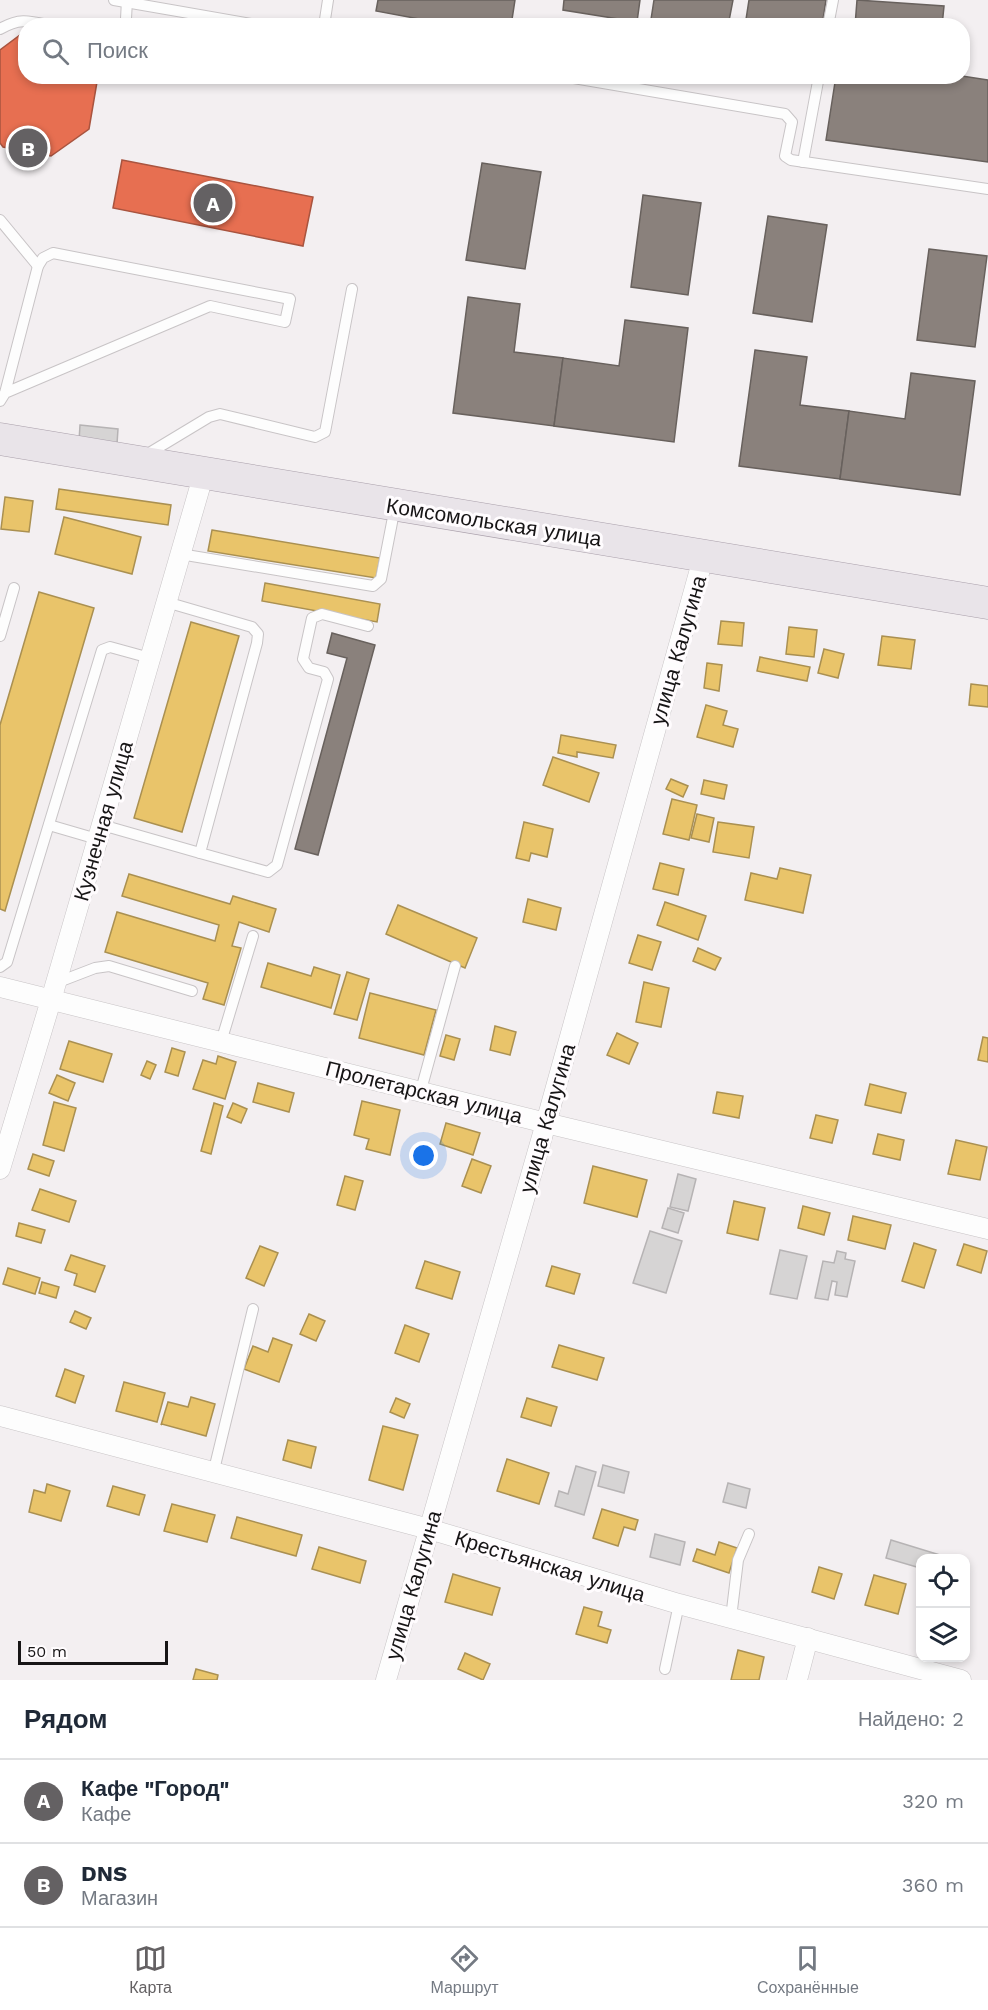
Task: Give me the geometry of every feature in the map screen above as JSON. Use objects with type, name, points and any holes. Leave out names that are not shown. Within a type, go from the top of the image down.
[{"type":"main road","name":"Комсомольская улица","points":[[0,439],[988,603]]},
{"type":"street","name":"Кузнечная улица","points":[[0,1169],[204,473]]},
{"type":"street","name":"улица Калугина","points":[[386,1680],[546,1122],[704,555]]},
{"type":"street","name":"Пролетарская улица","points":[[0,987],[53,992],[221,1042],[988,1228]]},
{"type":"street","name":"Крестьянская улица","points":[[0,1416],[213,1474],[429,1529],[679,1604],[961,1680]]},
{"type":"street","points":[[797,1680],[808,1638]]},
{"type":"lane","points":[[114,0],[219,18]]},
{"type":"lane","points":[[325,18],[328,0]]},
{"type":"lane","points":[[830,18],[833,0]]},
{"type":"lane","points":[[126,18],[127,1]]},
{"type":"lane","points":[[0,29],[18,21]]},
{"type":"lane","points":[[609,84],[785,114],[792,122],[785,156],[791,160],[988,189]]},
{"type":"lane","points":[[803,162],[818,84]]},
{"type":"lane","points":[[0,220],[38,266]]},
{"type":"lane","points":[[53,253],[290,299],[285,322],[210,306],[2,393],[38,266],[43,258],[53,253]]},
{"type":"lane","points":[[136,462],[209,417],[220,414],[315,437],[325,432],[352,289]]},
{"type":"lane","points":[[180,554],[373,586],[381,579],[395,506]]},
{"type":"lane","points":[[0,636],[14,588]]},
{"type":"lane","points":[[166,602],[252,627],[258,634],[200,853]]},
{"type":"lane","points":[[49,825],[100,832],[200,853],[268,872],[277,865],[328,679],[324,672],[309,668],[303,658],[312,618],[322,614],[368,626]]},
{"type":"lane","points":[[0,967],[7,962],[102,650],[110,647],[150,658]]},
{"type":"lane","points":[[221,1042],[253,936]]},
{"type":"lane","points":[[53,992],[94,968],[108,966],[192,991]]},
{"type":"lane","points":[[421,1090],[455,966]]},
{"type":"lane","points":[[213,1474],[253,1309]]},
{"type":"lane","points":[[731,1618],[738,1560],[749,1534]]},
{"type":"lane","points":[[665,1669],[679,1604]]},
{"type":"building: Жильё","points":[[59,489],[171,505],[168,525],[56,509]]},
{"type":"building: Жильё","points":[[5,497],[33,501],[29,532],[1,529]]},
{"type":"building: Жильё","points":[[64,517],[141,537],[132,574],[55,554]]},
{"type":"building: Жильё","points":[[212,530],[380,558],[376,578],[208,551]]},
{"type":"building: Жильё","points":[[265,583],[380,604],[377,622],[262,601]]},
{"type":"building: Жильё","points":[[39,592],[94,608],[5,911],[0,909],[0,725]]},
{"type":"building: Жильё","points":[[721,621],[744,623],[742,646],[718,644]]},
{"type":"building: Жильё","points":[[191,622],[239,636],[182,832],[134,818]]},
{"type":"building: Жильё","points":[[789,627],[817,630],[814,657],[786,654]]},
{"type":"building: Жильё","points":[[882,636],[915,640],[911,669],[878,665]]},
{"type":"building: Жильё","points":[[824,649],[844,654],[838,678],[818,673]]},
{"type":"building: Жильё","points":[[760,657],[810,667],[807,681],[757,671]]},
{"type":"building: Жильё","points":[[707,663],[722,665],[719,691],[704,688]]},
{"type":"building: Жильё","points":[[971,684],[988,686],[988,707],[969,705]]},
{"type":"building: Жильё","points":[[706,705],[727,711],[723,725],[738,729],[733,747],[697,737]]},
{"type":"building: Жильё","points":[[561,735],[616,745],[613,758],[577,752],[577,757],[558,753]]},
{"type":"building: Жильё","points":[[553,757],[599,773],[589,802],[543,785]]},
{"type":"building: Жильё","points":[[671,779],[688,786],[683,797],[666,789]]},
{"type":"building: Жильё","points":[[704,780],[727,785],[724,799],[701,794]]},
{"type":"building: Жильё","points":[[672,799],[697,805],[689,840],[663,834]]},
{"type":"building: Жильё","points":[[697,814],[714,818],[709,842],[691,838]]},
{"type":"building: Жильё","points":[[524,822],[553,829],[547,857],[531,853],[529,861],[516,858]]},
{"type":"building: Жильё","points":[[718,822],[754,827],[749,858],[713,852]]},
{"type":"building: Жильё","points":[[660,863],[684,869],[678,895],[653,889]]},
{"type":"building: Жильё","points":[[780,868],[811,875],[803,913],[745,900],[751,873],[777,879]]},
{"type":"building: Жильё","points":[[129,874],[230,904],[233,896],[276,909],[269,932],[239,922],[232,946],[241,948],[224,1005],[203,999],[208,983],[105,952],[117,912],[215,941],[219,925],[122,896]]},
{"type":"building: Жильё","points":[[528,899],[561,908],[556,930],[523,922]]},
{"type":"building: Жильё","points":[[665,902],[706,916],[698,940],[657,925]]},
{"type":"building: Жильё","points":[[398,905],[477,938],[465,968],[386,934]]},
{"type":"building: Жильё","points":[[638,935],[661,942],[652,970],[629,963]]},
{"type":"building: Жильё","points":[[698,948],[721,958],[715,970],[693,961]]},
{"type":"building: Жильё","points":[[268,963],[311,976],[314,967],[340,975],[331,1008],[261,987]]},
{"type":"building: Жильё","points":[[347,972],[369,979],[357,1020],[334,1014]]},
{"type":"building: Жильё","points":[[644,982],[669,988],[661,1027],[636,1022]]},
{"type":"building: Жильё","points":[[370,993],[436,1010],[424,1055],[359,1038]]},
{"type":"building: Жильё","points":[[495,1026],[516,1032],[510,1055],[490,1050]]},
{"type":"building: Жильё","points":[[617,1033],[638,1043],[629,1064],[607,1055]]},
{"type":"building: Жильё","points":[[446,1035],[460,1039],[454,1060],[440,1056]]},
{"type":"building: Жильё","points":[[983,1037],[988,1038],[988,1062],[978,1060]]},
{"type":"building: Жильё","points":[[69,1041],[112,1054],[103,1082],[60,1069]]},
{"type":"building: Жильё","points":[[172,1048],[185,1052],[178,1076],[165,1072]]},
{"type":"building: Жильё","points":[[218,1056],[236,1062],[225,1099],[193,1089],[203,1060],[216,1064]]},
{"type":"building: Жильё","points":[[147,1061],[156,1065],[150,1079],[141,1075]]},
{"type":"building: Жильё","points":[[57,1075],[75,1083],[68,1101],[49,1093]]},
{"type":"building: Жильё","points":[[258,1083],[294,1093],[289,1112],[253,1102]]},
{"type":"building: Жильё","points":[[870,1084],[906,1093],[901,1113],[865,1105]]},
{"type":"building: Жильё","points":[[717,1092],[743,1096],[739,1118],[713,1113]]},
{"type":"building: Жильё","points":[[362,1101],[400,1110],[390,1155],[366,1149],[369,1139],[354,1135]]},
{"type":"building: Жильё","points":[[54,1102],[76,1108],[64,1151],[43,1145]]},
{"type":"building: Жильё","points":[[214,1103],[223,1106],[211,1154],[201,1151]]},
{"type":"building: Жильё","points":[[233,1103],[247,1109],[241,1123],[227,1117]]},
{"type":"building: Жильё","points":[[816,1115],[838,1120],[832,1143],[810,1138]]},
{"type":"building: Жильё","points":[[446,1123],[480,1133],[473,1155],[440,1144]]},
{"type":"building: Жильё","points":[[878,1134],[904,1140],[900,1160],[873,1154]]},
{"type":"building: Жильё","points":[[956,1140],[987,1147],[980,1180],[948,1174]]},
{"type":"building: Жильё","points":[[33,1154],[54,1161],[49,1176],[28,1169]]},
{"type":"building: Жильё","points":[[472,1159],[491,1166],[481,1193],[462,1186]]},
{"type":"building: Жильё","points":[[593,1166],[647,1180],[637,1217],[584,1203]]},
{"type":"building: Жильё","points":[[345,1176],[363,1181],[355,1210],[337,1205]]},
{"type":"building: Жильё","points":[[40,1189],[76,1201],[69,1222],[32,1210]]},
{"type":"building: Жильё","points":[[734,1201],[765,1208],[758,1240],[727,1233]]},
{"type":"building: Жильё","points":[[803,1206],[830,1213],[824,1235],[798,1228]]},
{"type":"building: Жильё","points":[[853,1216],[891,1225],[885,1249],[848,1240]]},
{"type":"building: Жильё","points":[[19,1223],[45,1230],[41,1243],[16,1236]]},
{"type":"building: Жильё","points":[[914,1243],[936,1250],[924,1288],[902,1281]]},
{"type":"building: Жильё","points":[[964,1244],[987,1251],[981,1273],[957,1265]]},
{"type":"building: Жильё","points":[[260,1246],[278,1253],[264,1286],[246,1278]]},
{"type":"building: Жильё","points":[[71,1255],[105,1266],[95,1292],[74,1285],[77,1274],[65,1270]]},
{"type":"building: Жильё","points":[[425,1261],[460,1272],[452,1299],[416,1288]]},
{"type":"building: Жильё","points":[[552,1266],[580,1274],[574,1294],[546,1286]]},
{"type":"building: Жильё","points":[[8,1268],[40,1278],[35,1294],[3,1284]]},
{"type":"building: Жильё","points":[[42,1282],[59,1287],[56,1298],[39,1293]]},
{"type":"building: Жильё","points":[[75,1311],[91,1318],[86,1329],[70,1322]]},
{"type":"building: Жильё","points":[[309,1314],[325,1321],[316,1341],[300,1334]]},
{"type":"building: Жильё","points":[[405,1325],[429,1334],[419,1362],[395,1353]]},
{"type":"building: Жильё","points":[[273,1338],[292,1345],[279,1382],[244,1369],[253,1346],[268,1352]]},
{"type":"building: Жильё","points":[[559,1345],[604,1358],[597,1380],[552,1367]]},
{"type":"building: Жильё","points":[[65,1369],[84,1376],[75,1403],[56,1396]]},
{"type":"building: Жильё","points":[[124,1382],[165,1393],[157,1422],[116,1411]]},
{"type":"building: Жильё","points":[[191,1397],[215,1404],[206,1436],[161,1425],[168,1402],[188,1407]]},
{"type":"building: Жильё","points":[[396,1398],[410,1404],[404,1418],[390,1412]]},
{"type":"building: Жильё","points":[[527,1398],[557,1407],[551,1426],[521,1417]]},
{"type":"building: Жильё","points":[[383,1426],[418,1435],[403,1490],[369,1480]]},
{"type":"building: Жильё","points":[[288,1440],[316,1447],[311,1468],[283,1460]]},
{"type":"building: Жильё","points":[[507,1459],[549,1473],[539,1504],[497,1491]]},
{"type":"building: Жильё","points":[[47,1484],[70,1491],[61,1521],[29,1512],[34,1490],[45,1493]]},
{"type":"building: Жильё","points":[[113,1486],[145,1495],[139,1515],[107,1506]]},
{"type":"building: Жильё","points":[[172,1504],[215,1515],[207,1542],[164,1531]]},
{"type":"building: Жильё","points":[[602,1509],[638,1520],[635,1530],[624,1527],[618,1546],[593,1538]]},
{"type":"building: Жильё","points":[[237,1517],[302,1535],[296,1556],[231,1538]]},
{"type":"building: Жильё","points":[[719,1542],[737,1548],[729,1573],[693,1561],[697,1549],[715,1555]]},
{"type":"building: Жильё","points":[[319,1547],[366,1561],[360,1583],[312,1569]]},
{"type":"building: Жильё","points":[[819,1567],[842,1574],[834,1599],[812,1592]]},
{"type":"building: Жильё","points":[[453,1574],[500,1588],[492,1615],[445,1602]]},
{"type":"building: Жильё","points":[[874,1575],[906,1584],[898,1614],[865,1605]]},
{"type":"building: Жильё","points":[[584,1607],[602,1612],[598,1626],[611,1630],[607,1643],[576,1634]]},
{"type":"building: Жильё","points":[[738,1650],[764,1657],[759,1680],[731,1680]]},
{"type":"building: Жильё","points":[[465,1653],[490,1664],[483,1680],[458,1669]]},
{"type":"building: Жильё","points":[[196,1669],[218,1675],[217,1680],[193,1680]]},
{"type":"building: Торговля","points":[[18,36],[18,84],[97,84],[89,129],[51,156],[3,147],[0,143],[0,50]]},
{"type":"building: Торговля","points":[[122,160],[313,197],[303,246],[113,208]]},
{"type":"building: Промзона","points":[[378,0],[515,0],[512,18],[414,18],[376,11]]},
{"type":"building: Промзона","points":[[564,0],[640,0],[638,18],[612,18],[563,10]]},
{"type":"building: Промзона","points":[[654,0],[733,0],[730,18],[651,18]]},
{"type":"building: Промзона","points":[[749,0],[826,0],[823,18],[746,18]]},
{"type":"building: Промзона","points":[[857,0],[944,6],[943,18],[856,18]]},
{"type":"building: Промзона","points":[[970,77],[988,80],[988,162],[826,140],[835,84],[970,84]]},
{"type":"building: Промзона","points":[[482,163],[541,172],[525,269],[466,260]]},
{"type":"building: Промзона","points":[[643,195],[701,203],[688,295],[631,287]]},
{"type":"building: Промзона","points":[[768,216],[827,225],[812,322],[753,313]]},
{"type":"building: Промзона","points":[[929,249],[987,256],[975,347],[917,340]]},
{"type":"building: Промзона","points":[[468,297],[520,304],[514,352],[563,358],[554,426],[453,413]]},
{"type":"building: Промзона","points":[[625,320],[688,328],[674,442],[554,426],[563,358],[619,366]]},
{"type":"building: Промзона","points":[[755,350],[807,357],[800,405],[849,411],[840,479],[739,466]]},
{"type":"building: Промзона","points":[[911,373],[975,381],[960,495],[840,479],[849,411],[905,419]]},
{"type":"building: Промзона","points":[[332,633],[375,645],[318,855],[295,849],[347,658],[327,653]]},
{"type":"building: Прочее","points":[[80,425],[118,429],[117,444],[79,441]]},
{"type":"building: Прочее","points":[[678,1174],[696,1179],[688,1211],[670,1207]]},
{"type":"building: Прочее","points":[[668,1208],[684,1213],[678,1233],[662,1228]]},
{"type":"building: Прочее","points":[[650,1231],[682,1241],[666,1293],[633,1283]]},
{"type":"building: Прочее","points":[[780,1250],[807,1256],[797,1299],[770,1294]]},
{"type":"building: Прочее","points":[[837,1251],[846,1253],[845,1259],[855,1261],[847,1297],[835,1295],[837,1282],[832,1281],[828,1300],[815,1298],[823,1261],[834,1263]]},
{"type":"building: Прочее","points":[[603,1465],[629,1472],[624,1493],[598,1486]]},
{"type":"building: Прочее","points":[[576,1466],[596,1472],[584,1515],[555,1506],[559,1491],[568,1494]]},
{"type":"building: Прочее","points":[[728,1483],[750,1489],[746,1508],[723,1502]]},
{"type":"building: Прочее","points":[[655,1534],[685,1542],[680,1565],[650,1557]]},
{"type":"building: Прочее","points":[[891,1540],[937,1554],[916,1554],[916,1567],[886,1558]]},
{"type":"place","name":"DNS","points":[[28,148]]},
{"type":"place","name":"Кафе \"Город\"","points":[[213,203]]}]
